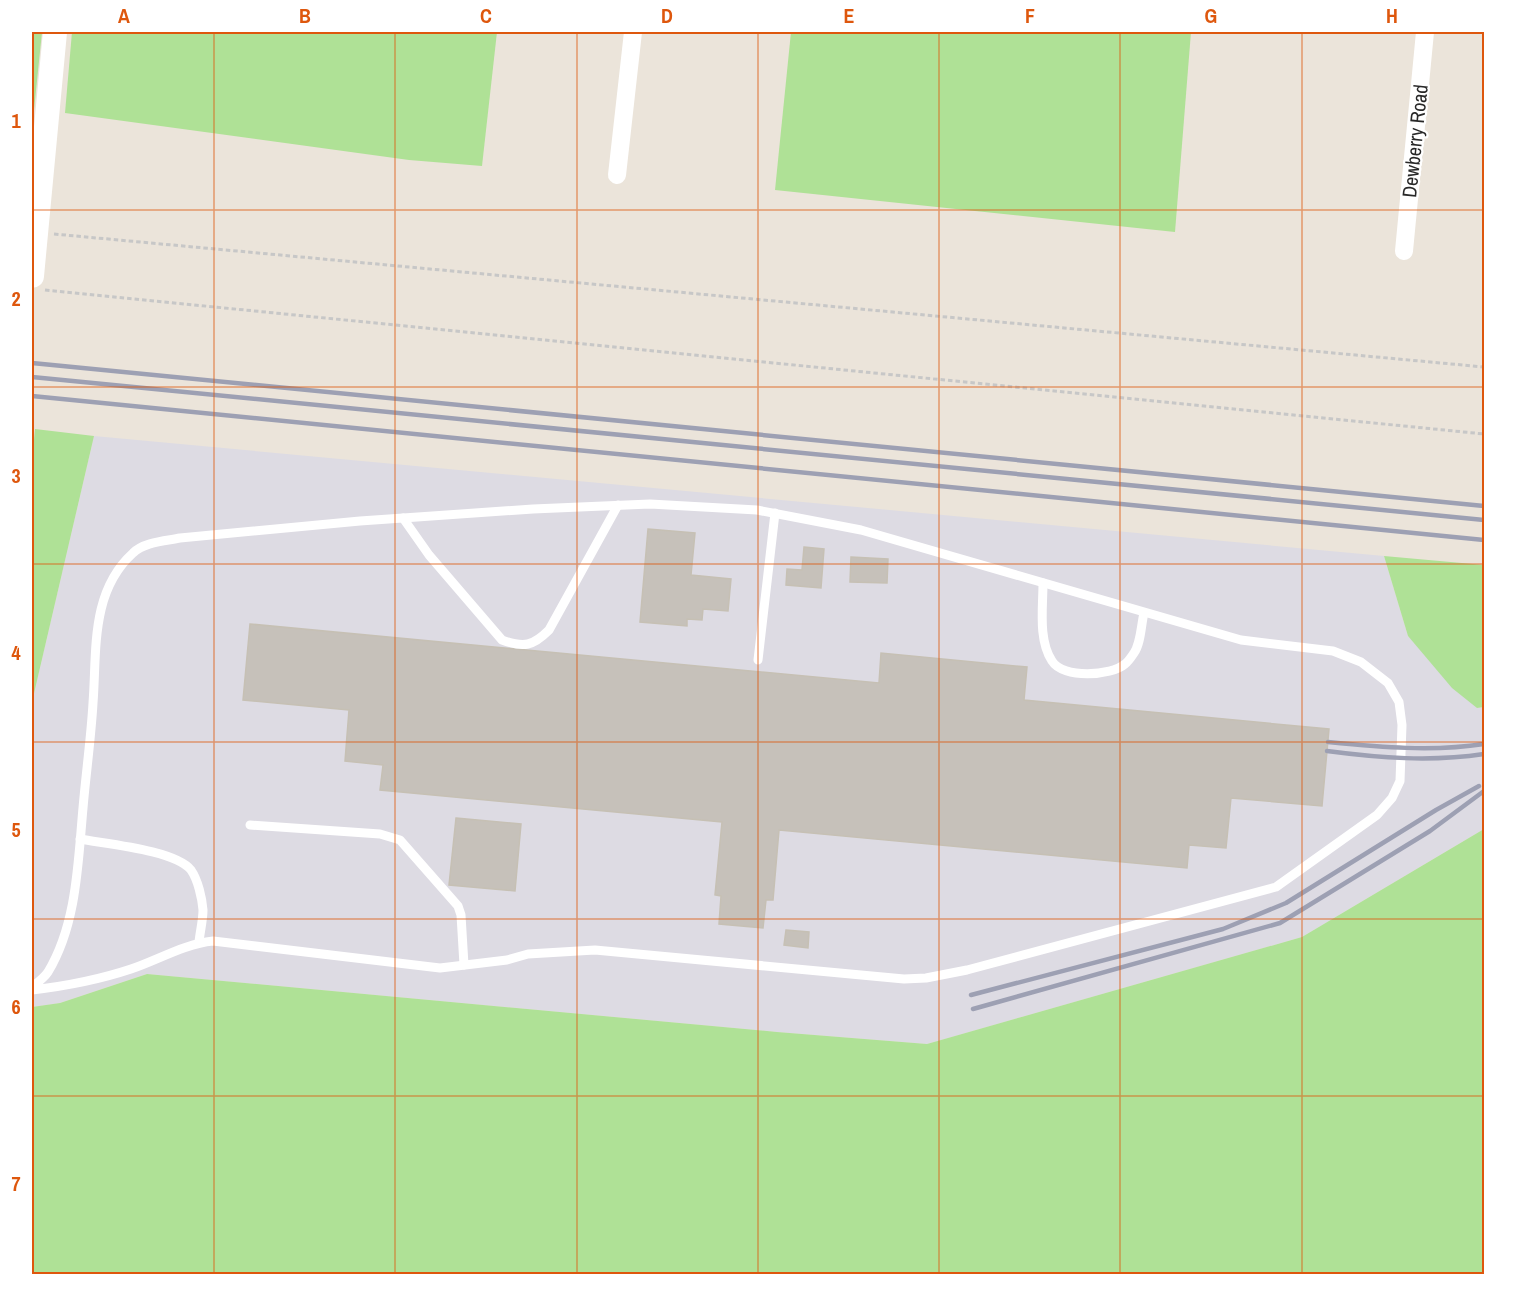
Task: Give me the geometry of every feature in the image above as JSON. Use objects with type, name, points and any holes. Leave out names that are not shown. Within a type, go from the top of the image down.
[{"type":"street","points":[[37,283],[55,32]]},
{"type":"street","points":[[617,175],[633,32]]},
{"type":"street","name":"Dewberry Road","points":[[1404,251],[1425,32]]},
{"type":"lane","points":[[650,504],[757,510],[861,530],[1241,640],[1333,651],[1361,662],[1388,683],[1399,702],[1402,725],[1400,781],[1392,798],[1377,815],[1276,887],[1026,955],[926,978],[904,979],[595,950],[528,954],[507,960],[440,968],[213,941],[199,942],[132,969],[79,984],[32,989],[47,974],[60,946],[76,879],[99,615],[109,584],[134,552],[151,544],[180,538],[403,518],[618,505],[650,504]]},
{"type":"lane","points":[[403,518],[429,555],[502,640],[517,645],[537,642],[549,630],[618,505]]},
{"type":"lane","points":[[758,660],[775,513]]},
{"type":"lane","points":[[1043,583],[1044,637],[1052,662],[1067,672],[1109,671],[1125,664],[1136,651],[1144,612]]},
{"type":"lane","points":[[250,825],[380,834],[400,840],[458,906],[461,915],[464,965]]},
{"type":"lane","points":[[80,839],[167,855],[191,870],[201,896],[203,911],[199,942]]},
{"type":"path","points":[[43,232],[1485,367]]},
{"type":"path","points":[[37,283],[1485,434]]},
{"type":"shaded area","points":[[94,436],[1384,556],[1408,636],[1477,708],[1484,707],[1484,829],[1302,937],[927,1044],[147,974],[60,1003],[32,1007],[32,702]]},
{"type":"green space","points":[[32,32],[42,32],[34,110],[32,110]]},
{"type":"green space","points":[[72,32],[497,32],[482,166],[409,160],[65,113]]},
{"type":"green space","points":[[791,32],[1191,32],[1175,232],[775,190]]},
{"type":"green space","points":[[35,429],[94,436],[32,702],[32,460]]},
{"type":"green space","points":[[1384,556],[1484,565],[1484,707],[1477,708],[1452,688],[1408,636]]},
{"type":"green space","points":[[1484,829],[1484,1274],[32,1274],[32,1007],[60,1003],[147,974],[927,1044],[1302,937]]},
{"type":"building","points":[[648,529],[695,533],[691,575],[731,579],[728,611],[703,609],[702,620],[687,619],[687,626],[640,622]]},
{"type":"building","points":[[804,547],[824,549],[821,588],[786,585],[787,569],[802,570]]},
{"type":"building","points":[[851,557],[888,559],[887,583],[850,582]]},
{"type":"building","points":[[250,624],[879,683],[881,653],[1027,667],[1024,700],[1329,729],[1322,806],[1231,798],[1226,848],[1189,845],[1187,868],[779,830],[773,900],[766,900],[763,928],[719,924],[721,896],[715,895],[722,822],[380,790],[383,765],[345,761],[349,710],[243,700]]},
{"type":"building","points":[[456,818],[521,824],[515,891],[449,885]]},
{"type":"building","points":[[786,930],[809,932],[808,948],[784,945]]},
{"type":"railway","points":[[32,363],[1484,506]]},
{"type":"railway","points":[[32,377],[1484,520]]},
{"type":"railway","points":[[32,396],[1484,540]]},
{"type":"railway","points":[[1328,742],[1426,748],[1484,744]]},
{"type":"railway","points":[[1327,751],[1405,758],[1445,758],[1484,754]]},
{"type":"railway","points":[[971,995],[1223,929],[1286,903],[1479,786]]},
{"type":"railway","points":[[973,1009],[1280,923],[1430,831],[1484,791]]}]
